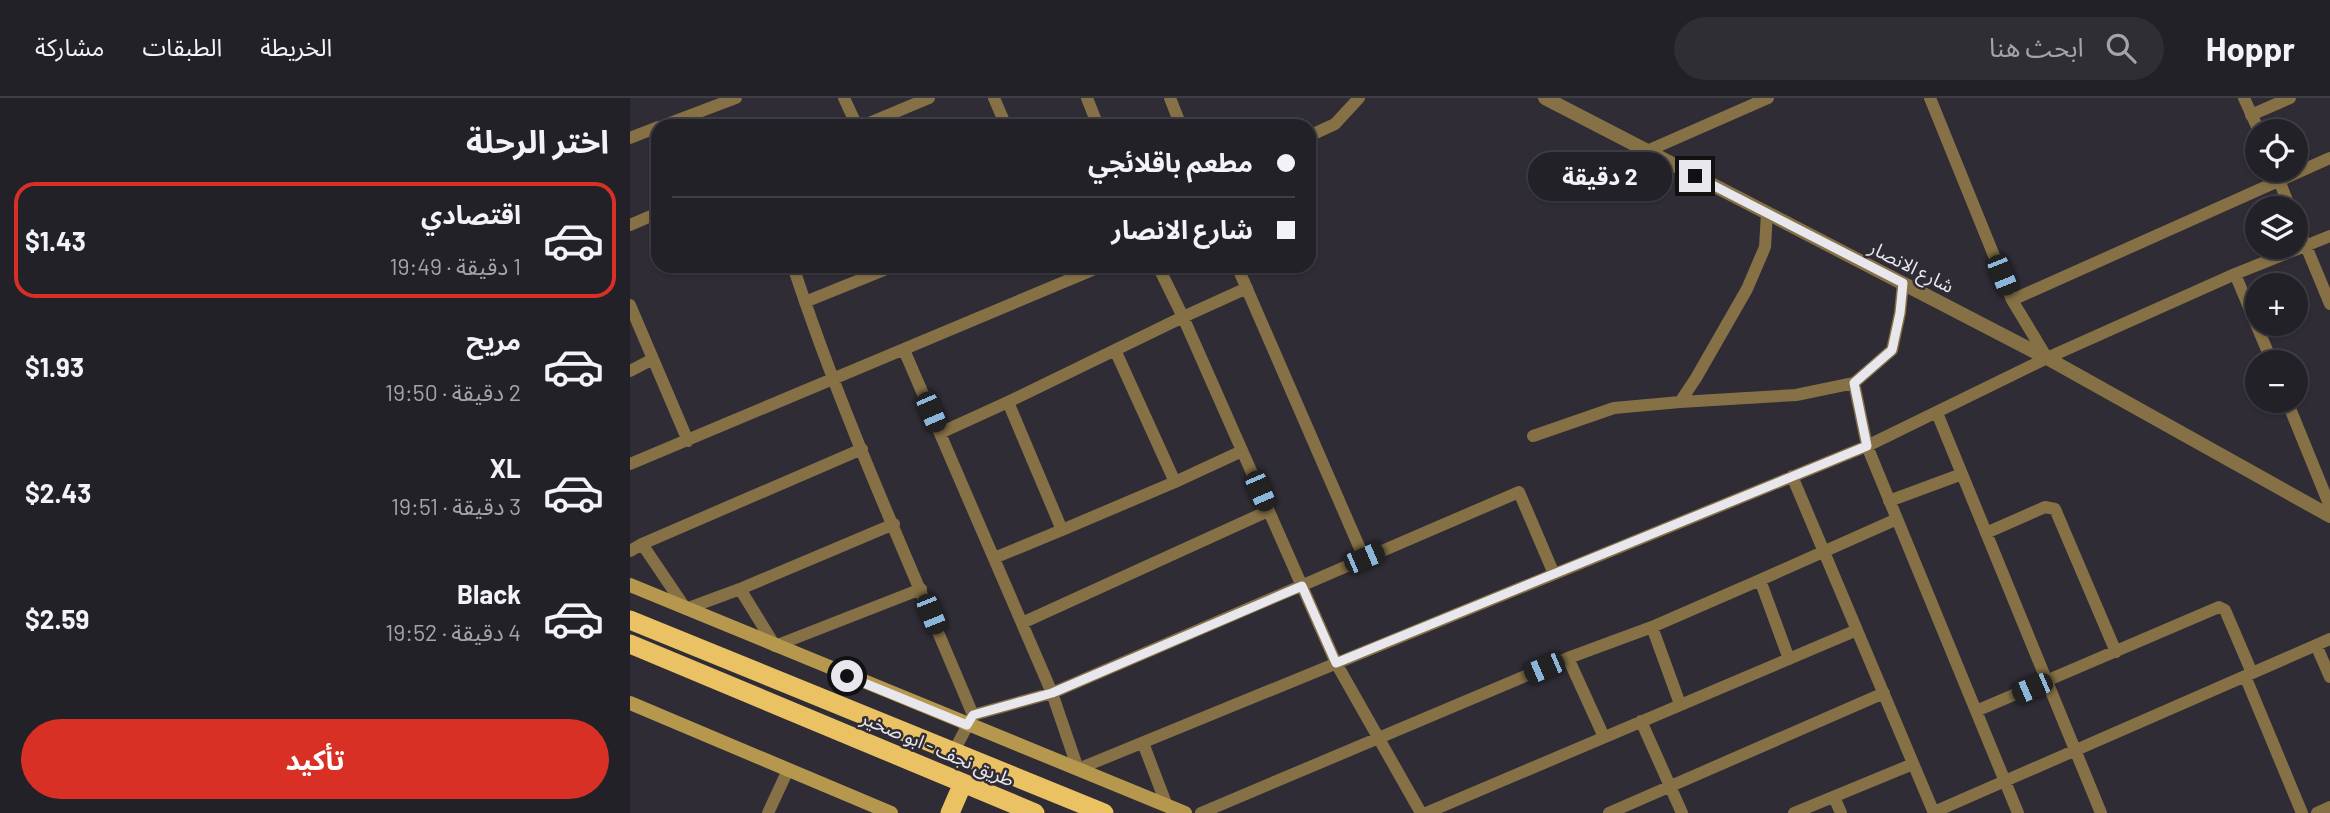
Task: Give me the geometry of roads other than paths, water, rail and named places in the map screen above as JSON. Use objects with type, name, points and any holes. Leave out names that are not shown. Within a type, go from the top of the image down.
[{"type":"highway","name":"طريق نجف - ابو صخير","points":[[632,623],[1104,813]]},
{"type":"highway","name":"طريق نجف - ابو صخير","points":[[630,644],[1035,813]]},
{"type":"highway","points":[[950,813],[963,783]]},
{"type":"main road","points":[[630,585],[775,646],[970,720],[1185,813]]},
{"type":"main road","points":[[630,704],[891,813]]},
{"type":"street","points":[[681,119],[736,98]]},
{"type":"street","points":[[844,98],[855,119]]},
{"type":"street","points":[[876,119],[929,98]]},
{"type":"street","points":[[994,98],[1003,119]]},
{"type":"street","points":[[1087,98],[1095,119]]},
{"type":"street","points":[[1170,98],[1178,119]]},
{"type":"street","points":[[1316,133],[1335,124],[1359,98]]},
{"type":"street","name":"شارع الانصار","points":[[1545,98],[2047,358],[2329,509]]},
{"type":"street","points":[[1647,151],[1768,98]]},
{"type":"street","points":[[1930,98],[2012,300],[2047,358]]},
{"type":"street","points":[[2244,98],[2254,119]]},
{"type":"street","points":[[2252,115],[2290,98]]},
{"type":"street","points":[[630,138],[651,130]]},
{"type":"street","points":[[2308,165],[2330,158]]},
{"type":"street","points":[[2012,300],[2262,182]]},
{"type":"street","points":[[1680,402],[1747,289],[1765,247],[1767,213]]},
{"type":"street","points":[[630,225],[651,217]]},
{"type":"street","points":[[2308,245],[2330,236]]},
{"type":"street","points":[[2308,253],[2330,304]]},
{"type":"street","points":[[904,349],[1052,693],[1078,769],[1867,446],[2047,358],[2272,259]]},
{"type":"street","points":[[795,273],[970,720]]},
{"type":"street","points":[[805,302],[877,273]]},
{"type":"street","points":[[1069,273],[1071,279]]},
{"type":"street","points":[[630,464],[1085,273]]},
{"type":"street","points":[[1161,273],[1336,663],[1421,813]]},
{"type":"street","points":[[1240,273],[1364,558]]},
{"type":"street","points":[[2235,274],[2267,350]]},
{"type":"street","points":[[1533,436],[1614,408],[1796,395],[1854,383],[1892,350],[1903,283]]},
{"type":"street","points":[[940,433],[1247,288]]},
{"type":"street","points":[[630,305],[688,441]]},
{"type":"street","points":[[1115,350],[1175,482]]},
{"type":"street","points":[[630,371],[653,359]]},
{"type":"street","points":[[1854,383],[1867,446],[2018,813]]},
{"type":"street","points":[[1008,402],[1062,530]]},
{"type":"street","points":[[1937,413],[2101,813]]},
{"type":"street","points":[[2292,413],[2329,509]]},
{"type":"street","points":[[630,551],[863,449]]},
{"type":"street","points":[[994,558],[1242,451]]},
{"type":"street","points":[[1889,501],[1962,474]]},
{"type":"street","points":[[1792,476],[1934,813],[2330,639]]},
{"type":"street","points":[[954,751],[970,720],[1052,693],[1519,492],[1553,574]]},
{"type":"street","points":[[1986,533],[2045,507],[2055,509],[2116,652]]},
{"type":"street","points":[[1022,623],[1268,511]]},
{"type":"street","points":[[1201,813],[1568,658],[1652,627],[1896,519]]},
{"type":"street","points":[[642,544],[687,609],[894,524]]},
{"type":"street","points":[[1760,580],[1789,659]]},
{"type":"street","points":[[740,589],[775,646],[921,589]]},
{"type":"street","points":[[1976,712],[2221,607],[2225,610],[2302,813]]},
{"type":"street","points":[[1652,627],[1680,704]]},
{"type":"street","points":[[1426,813],[1857,630]]},
{"type":"street","points":[[2316,645],[2330,677]]},
{"type":"street","points":[[1568,658],[1604,737]]},
{"type":"street","points":[[1609,813],[1884,693]]},
{"type":"street","points":[[1641,721],[1682,813]]},
{"type":"street","points":[[1143,743],[1167,806]]},
{"type":"street","points":[[1794,813],[1913,764]]},
{"type":"street","points":[[768,813],[788,771]]},
{"type":"street","points":[[1834,797],[1841,813]]},
{"type":"street","points":[[2317,813],[2330,807]]}]
